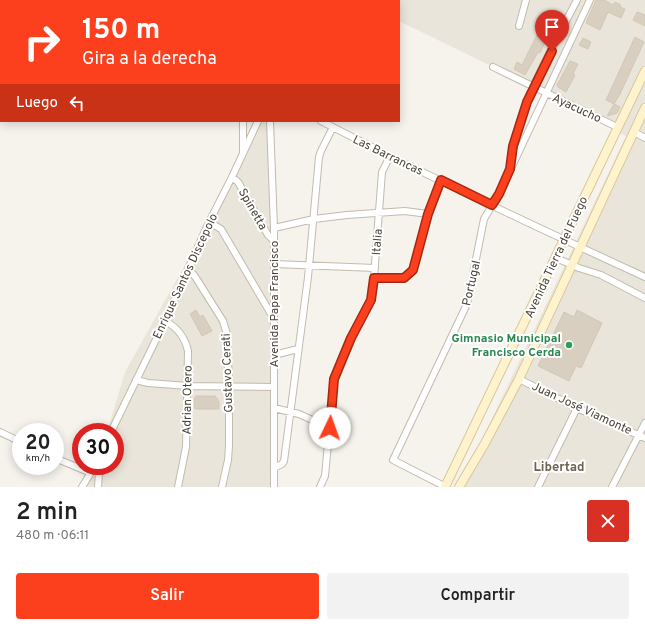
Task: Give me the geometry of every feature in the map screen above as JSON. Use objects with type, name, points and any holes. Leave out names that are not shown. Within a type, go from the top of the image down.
[{"type":"street","points":[[519,26],[526,0]]},
{"type":"street","name":"Portugal","points":[[510,169],[513,146],[527,102],[577,0]]},
{"type":"street","name":"Portugal","points":[[446,487],[393,460],[467,304],[484,219],[499,194],[545,93],[590,0]]},
{"type":"street","name":"Ayacucho","points":[[493,67],[617,127]]},
{"type":"street","name":"Avenida Tierra del Fuego","points":[[446,487],[645,71]]},
{"type":"street","name":"Avenida Tierra del Fuego","points":[[459,487],[487,440],[519,379],[645,108]]},
{"type":"street","points":[[243,122],[243,153]]},
{"type":"street","name":"Enrique Santos Discepolo","points":[[115,423],[165,321],[209,222],[258,122]]},
{"type":"street","name":"Avenida Papa Francisco","points":[[270,122],[274,228],[274,468],[272,486]]},
{"type":"street","name":"Las Barrancas","points":[[323,122],[564,240],[645,276]]},
{"type":"street","points":[[274,468],[282,464],[284,461],[309,265],[319,157],[333,127]]},
{"type":"street","points":[[634,132],[645,138]]},
{"type":"street","name":"Italia","points":[[320,487],[325,476],[334,379],[351,338],[371,300],[375,268],[382,172],[390,156]]},
{"type":"street","name":"Spinetta","points":[[232,177],[238,182],[268,235],[274,241]]},
{"type":"street","points":[[374,278],[404,278],[413,270],[428,214],[441,180]]},
{"type":"street","points":[[274,228],[314,219],[347,215],[405,211],[428,214]]},
{"type":"street","points":[[209,222],[221,229],[274,319]]},
{"type":"street","points":[[556,258],[601,275],[645,298]]},
{"type":"street","points":[[274,264],[375,268]]},
{"type":"street","name":"Gustavo Cerati","points":[[187,272],[193,274],[196,278],[223,321],[227,334],[229,446],[228,460],[222,487]]},
{"type":"street","name":"Adrian Otero","points":[[165,321],[173,325],[184,339],[186,346],[188,386],[186,447],[178,487]]},
{"type":"street","points":[[274,355],[298,349]]},
{"type":"street","name":"Juan José Viamonte","points":[[519,379],[577,408],[639,434],[645,438]]},
{"type":"street","points":[[136,380],[148,383],[188,386],[274,387]]},
{"type":"street","points":[[274,408],[299,414],[330,428]]},
{"type":"street","points":[[538,487],[577,408]]},
{"type":"street","points":[[612,487],[645,422]]},
{"type":"street","points":[[0,432],[12,438]]},
{"type":"street","points":[[82,487],[90,475]]},
{"type":"street","points":[[98,487],[99,475]]},
{"type":"shaded area","points":[[400,0],[645,0],[645,487],[458,487],[481,442],[626,136],[534,87],[400,21]]},
{"type":"shaded area","points":[[259,122],[270,122],[274,487],[85,487],[91,475],[124,475],[124,423],[110,423],[125,372],[209,222]]},
{"type":"building","points":[[596,0],[604,0],[613,5],[615,2],[621,5],[620,7],[625,9],[621,18],[608,12],[600,30],[586,23]]},
{"type":"building","points":[[637,12],[645,15],[645,26],[633,20]]},
{"type":"building","points":[[540,29],[548,36],[540,53],[538,52],[525,75],[514,69],[517,62],[522,65]]},
{"type":"building","points":[[635,37],[644,42],[614,104],[606,100]]},
{"type":"building","points":[[583,38],[591,42],[588,49],[579,45]]},
{"type":"building","points":[[570,61],[578,64],[573,74],[575,75],[566,92],[557,85]]},
{"type":"building","points":[[614,104],[620,107],[617,113],[607,116]]},
{"type":"building","points":[[196,310],[200,317],[203,315],[212,331],[202,336],[190,314]]},
{"type":"building","points":[[577,310],[602,323],[581,368],[576,366],[569,381],[538,366],[564,312],[574,317]]},
{"type":"building","points":[[196,396],[215,396],[219,401],[219,409],[195,409],[194,399]]},
{"type":"place","name":"Gimnasio Municipal Francisco Cerda","points":[[569,345]]},
{"type":"district","name":"Libertad","points":[[559,466]]},
{"type":"route","points":[[330,428],[334,379],[351,338],[371,300],[374,278],[404,278],[413,270],[428,214],[441,180],[492,205],[499,194],[510,169],[513,146],[527,102],[552,51]]}]
